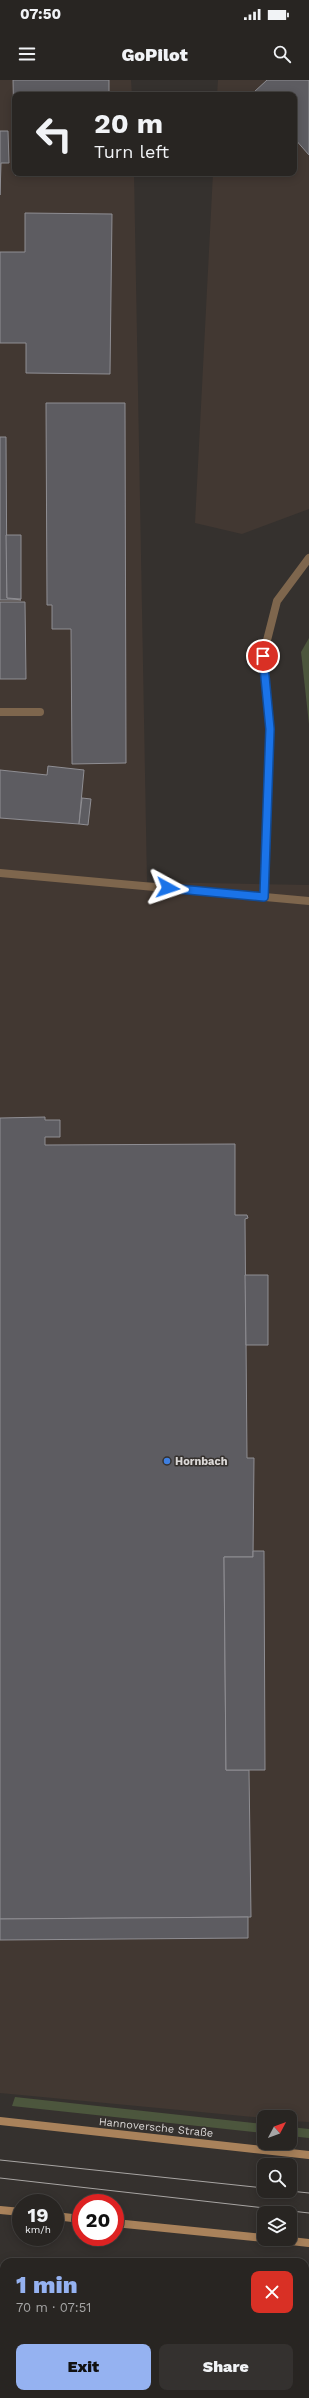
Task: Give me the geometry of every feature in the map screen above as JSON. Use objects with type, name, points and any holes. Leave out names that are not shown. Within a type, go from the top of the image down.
[{"type":"main road","name":"Hannoversche Straße","points":[[0,2121],[309,2155]]},
{"type":"main road","points":[[0,2210],[12,2211]]},
{"type":"main road","points":[[124,2224],[257,2237]]},
{"type":"main road","points":[[297,2242],[309,2243]]},
{"type":"lane","points":[[264,897],[270,729],[263,656],[277,601],[309,558]]},
{"type":"lane","points":[[0,712],[40,712]]},
{"type":"lane","points":[[0,873],[309,901]]},
{"type":"shaded area","points":[[0,80],[131,80],[132,92],[12,92],[12,176],[134,176],[147,882],[309,885],[309,2122],[297,2121],[297,2110],[257,2110],[257,2117],[0,2093]]},
{"type":"shaded area","points":[[218,80],[309,80],[309,509],[242,534],[195,523],[213,176],[297,176],[297,92],[217,92]]},
{"type":"green space","points":[[309,638],[309,724],[301,652]]},
{"type":"green space","points":[[15,2097],[257,2123],[257,2132],[12,2106]]},
{"type":"green space","points":[[297,2128],[309,2129],[309,2138],[297,2137]]},
{"type":"building","points":[[13,80],[109,80],[109,92],[13,92]]},
{"type":"building","points":[[267,80],[309,80],[309,155],[297,141],[297,92],[254,92]]},
{"type":"building","points":[[0,131],[8,131],[9,163],[1,163],[0,195]]},
{"type":"building","points":[[25,213],[112,214],[110,374],[26,373],[26,343],[0,343],[0,252],[25,252]]},
{"type":"building","points":[[46,403],[125,403],[126,763],[72,764],[71,629],[52,629],[52,605],[47,605]]},
{"type":"building","points":[[0,437],[6,437],[7,598],[21,600],[0,600]]},
{"type":"building","points":[[6,535],[21,535],[21,599],[7,598]]},
{"type":"building","points":[[0,602],[25,602],[26,679],[0,679]]},
{"type":"building","points":[[48,766],[84,770],[79,824],[0,818],[0,770],[47,775]]},
{"type":"building","points":[[82,798],[91,799],[88,825],[79,824]]},
{"type":"building","points":[[45,1117],[45,1120],[60,1120],[60,1137],[45,1137],[45,1145],[235,1144],[235,1215],[247,1215],[248,1218],[245,1219],[247,1458],[254,1458],[253,1557],[224,1557],[226,1770],[249,1770],[251,1917],[0,1919],[0,1118]]},
{"type":"building","points":[[245,1275],[268,1275],[268,1345],[246,1345]]},
{"type":"building","points":[[253,1551],[264,1551],[265,1770],[226,1770],[224,1557],[253,1557]]},
{"type":"building","points":[[248,1917],[248,1938],[0,1940],[0,1919]]},
{"type":"tram line","points":[[0,2160],[257,2187]]},
{"type":"tram line","points":[[0,2178],[309,2213]]},
{"type":"tram line","points":[[297,2192],[309,2193]]},
{"type":"place","name":"Hornbach","points":[[167,1461]]},
{"type":"route","points":[[168,888],[264,897],[270,729],[263,656]]}]
